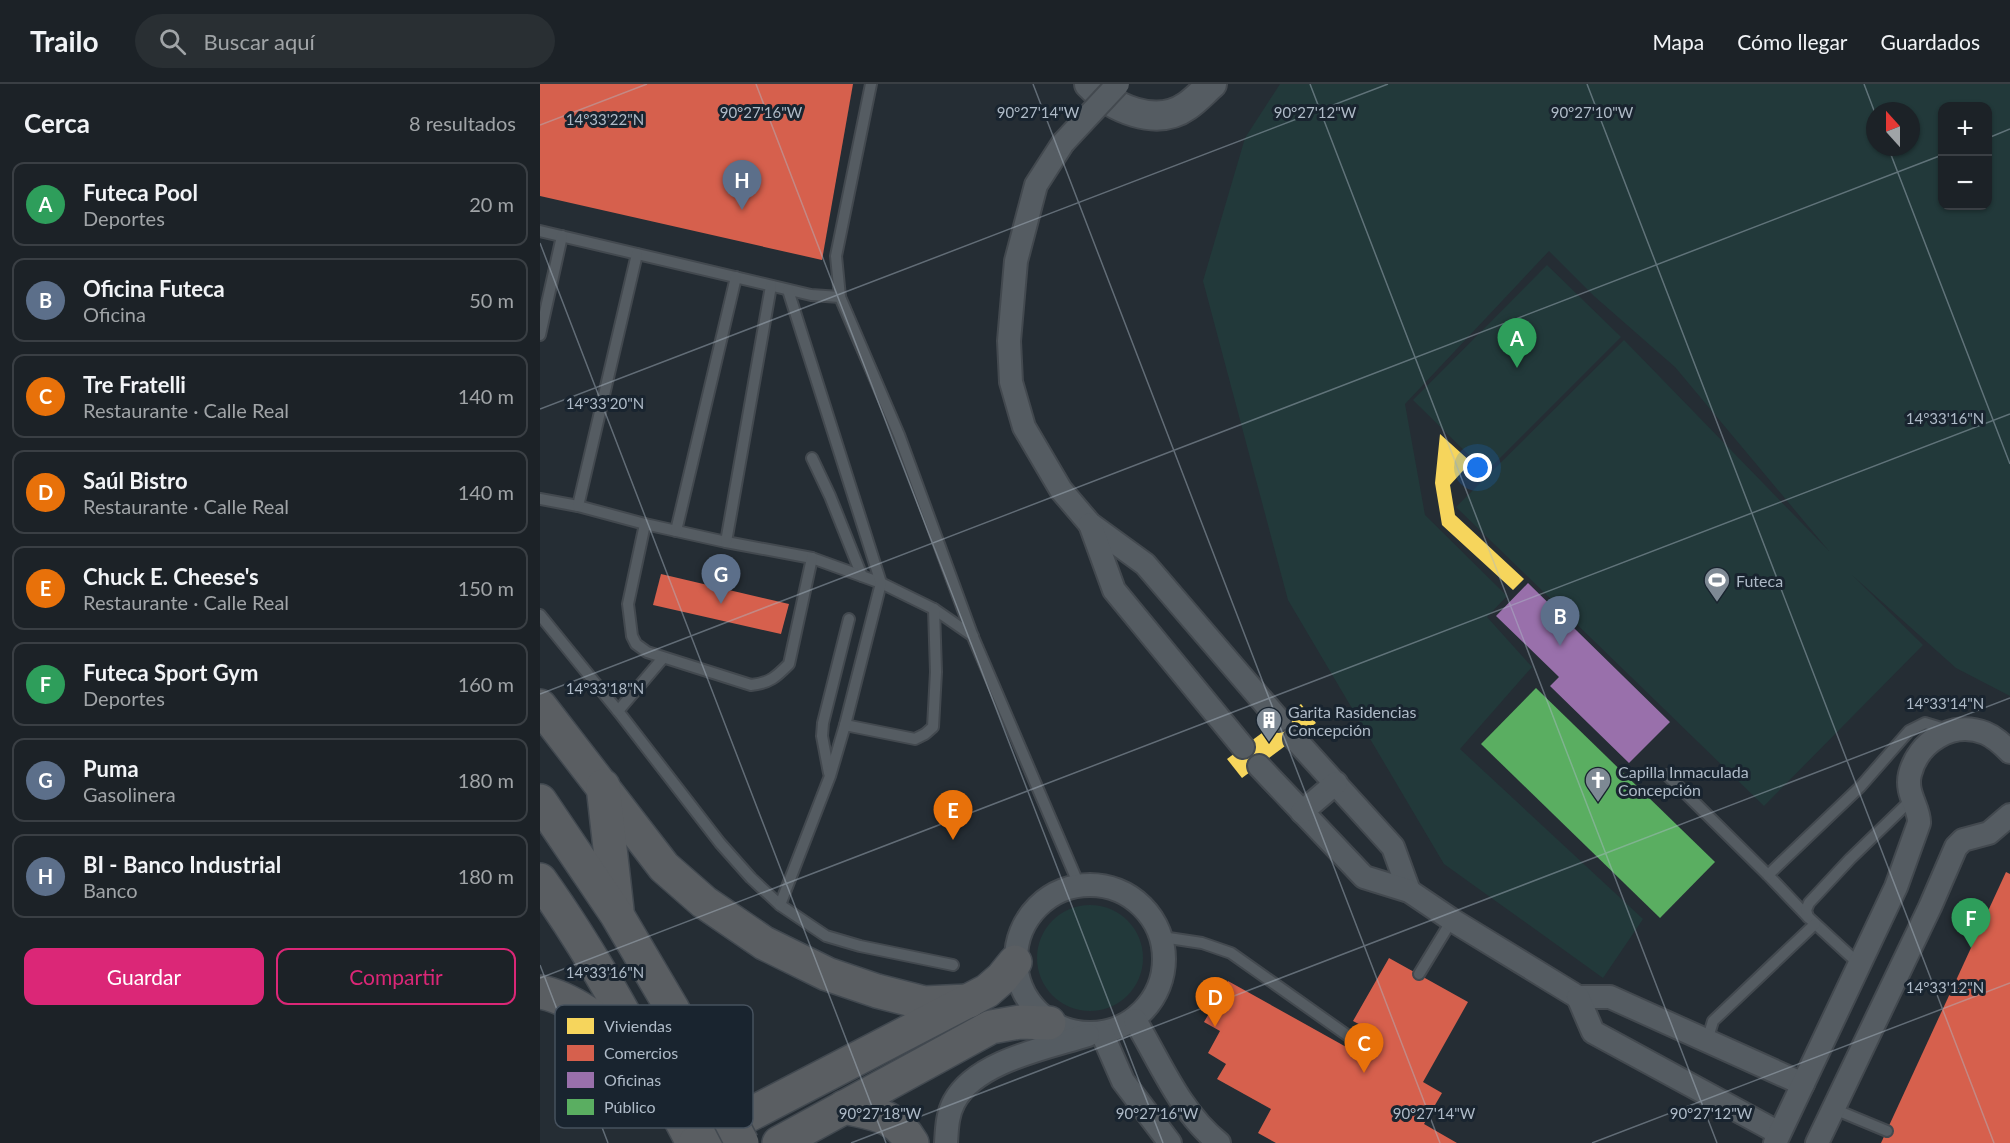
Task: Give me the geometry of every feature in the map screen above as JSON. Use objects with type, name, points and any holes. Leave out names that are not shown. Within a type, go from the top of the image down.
[{"type":"highway","points":[[540,706],[664,867],[704,902],[765,943],[827,974],[877,991],[924,1003],[969,1001]]},
{"type":"highway","points":[[603,786],[617,915]]},
{"type":"highway","points":[[540,801],[617,915],[670,1005]]},
{"type":"highway","points":[[540,880],[617,1005]]},
{"type":"highway","points":[[753,1104],[969,1001],[987,991],[1015,962]]},
{"type":"highway","points":[[540,992],[553,995],[571,1005]]},
{"type":"highway","points":[[779,1143],[992,1027],[1020,1022],[1049,1023]]},
{"type":"highway","points":[[844,1107],[885,1117],[904,1130],[912,1143]]},
{"type":"highway","points":[[734,1128],[742,1143]]},
{"type":"street","points":[[1089,84],[1105,99],[1127,110],[1166,115],[1187,106],[1212,84]]},
{"type":"street","points":[[1118,84],[1064,143],[1036,185],[1016,261],[1010,341],[1011,382],[1024,427],[1061,490],[1090,524],[1145,564],[1279,720]]},
{"type":"street","points":[[1090,524],[1114,590],[1243,747]]},
{"type":"street","points":[[1578,997],[1593,1032],[1777,1138],[1896,887],[1920,823],[1920,818],[1911,800],[1909,776],[1916,756],[1931,740],[1951,731],[1967,729],[1984,732],[1998,740],[2010,752]]},
{"type":"street","points":[[1295,739],[1393,847],[1410,891]]},
{"type":"street","points":[[1259,766],[1364,877],[1410,891],[1452,920],[1578,997],[1610,997],[1803,1084]]},
{"type":"street","points":[[1302,812],[1336,783]]},
{"type":"street","points":[[1817,1143],[1956,848],[1963,840],[1989,832],[2010,815]]},
{"type":"street","points":[[946,1143],[948,1121],[954,1103],[964,1088],[980,1075],[1029,1053],[1095,1034],[1119,1028],[1135,1020],[1151,1003],[1162,983],[1166,960],[1162,937],[1153,918],[1139,902],[1121,891],[1100,886],[1079,885],[1058,892],[1041,904],[1026,921],[1018,940],[1015,962],[1018,979],[1024,996],[1035,1011],[1049,1023],[1095,1034],[1123,1081],[1170,1143]]},
{"type":"street","points":[[1135,1020],[1186,1108],[1206,1133],[1219,1143]]},
{"type":"lane","points":[[872,84],[836,256],[840,297],[899,435],[973,637],[1079,885]]},
{"type":"lane","points":[[540,231],[788,290],[811,295],[840,297]]},
{"type":"lane","points":[[540,335],[562,236]]},
{"type":"lane","points":[[578,506],[637,254]]},
{"type":"lane","points":[[676,531],[736,277]]},
{"type":"lane","points":[[726,542],[771,285]]},
{"type":"lane","points":[[780,905],[830,776],[881,583],[788,290]]},
{"type":"lane","points":[[812,458],[831,496],[862,576]]},
{"type":"lane","points":[[540,499],[726,542],[812,558],[881,583],[934,609],[973,637]]},
{"type":"lane","points":[[645,524],[628,604],[632,636],[636,645],[663,658],[751,685],[765,684],[789,664],[812,558]]},
{"type":"lane","points":[[845,725],[915,739],[933,727],[936,672],[934,609]]},
{"type":"lane","points":[[540,615],[720,843],[751,878],[780,905],[826,936],[860,946],[953,965]]},
{"type":"lane","points":[[830,776],[822,736],[822,723],[849,619]]},
{"type":"lane","points":[[618,711],[663,658]]},
{"type":"lane","points":[[1768,875],[1860,787],[1909,731],[1925,723],[1951,731]]},
{"type":"lane","points":[[1667,775],[1811,921],[1859,964]]},
{"type":"lane","points":[[1811,921],[1806,910],[1809,903],[1850,859],[1911,800]]},
{"type":"lane","points":[[1419,974],[1452,920]]},
{"type":"lane","points":[[1707,1041],[1713,1021],[1811,921]]},
{"type":"lane","points":[[1162,937],[1202,943],[1231,953],[1361,1045]]},
{"type":"lane","points":[[1834,1109],[1887,1131]]},
{"type":"green space","points":[[1280,84],[2010,84],[2010,696],[1956,668],[1852,575],[1923,645],[1764,806],[1456,507],[1624,340],[1829,551],[1675,367],[1594,296],[1549,251],[1405,404],[1425,515],[1507,596],[1487,617],[1532,667],[1460,749],[1643,919],[1603,978],[1444,864],[1288,600],[1203,281],[1245,138]]},
{"type":"green space","points":[[1547,265],[1621,337],[1486,472],[1413,400]]},
{"type":"green space","points":[[1090,905],[1110,909],[1127,921],[1139,938],[1143,958],[1139,978],[1127,995],[1110,1007],[1090,1011],[1070,1007],[1053,995],[1041,978],[1037,958],[1041,938],[1053,921],[1070,909]]},
{"type":"building: Viviendas","points":[[1440,434],[1471,462],[1450,485],[1455,515],[1524,579],[1513,590],[1442,525],[1435,483]]},
{"type":"building: Viviendas","name":"Garita Rasidencias Concepción","points":[[1301,704],[1316,723],[1242,778],[1227,759]]},
{"type":"building: Comercios","points":[[540,84],[853,84],[822,260],[540,196]]},
{"type":"building: Comercios","points":[[661,574],[789,604],[781,634],[653,605]]},
{"type":"building: Comercios","points":[[2006,872],[2010,874],[2010,1143],[1881,1143]]},
{"type":"building: Comercios","points":[[1389,958],[1468,1002],[1423,1082],[1442,1093],[1424,1124],[1457,1143],[1276,1143],[1258,1133],[1271,1109],[1217,1079],[1226,1064],[1208,1053],[1220,1031],[1204,1022],[1228,981],[1357,1053],[1370,1030],[1353,1021]]},
{"type":"building: Oficinas","points":[[1528,583],[1670,722],[1629,763],[1550,686],[1559,677],[1496,616]]},
{"type":"building: Público","name":"Capilla Inmaculada Concepción","points":[[1536,688],[1715,862],[1660,918],[1481,744]]},
{"type":"place","name":"BI - Banco Industrial","points":[[742,210]]},
{"type":"place","name":"Futeca Pool","points":[[1517,368]]},
{"type":"place","name":"Futeca","points":[[1717,603]]},
{"type":"place","name":"Puma","points":[[721,604]]},
{"type":"place","name":"Oficina Futeca","points":[[1560,646]]},
{"type":"place","name":"Garita Rasidencias Concepción","points":[[1269,743]]},
{"type":"place","name":"Capilla Inmaculada Concepción","points":[[1598,803]]},
{"type":"place","name":"Chuck E. Cheese's","points":[[953,840]]},
{"type":"place","name":"Futeca Sport Gym","points":[[1971,948]]},
{"type":"place","name":"Saúl Bistro","points":[[1215,1027]]},
{"type":"place","name":"Tre Fratelli","points":[[1364,1073]]}]
